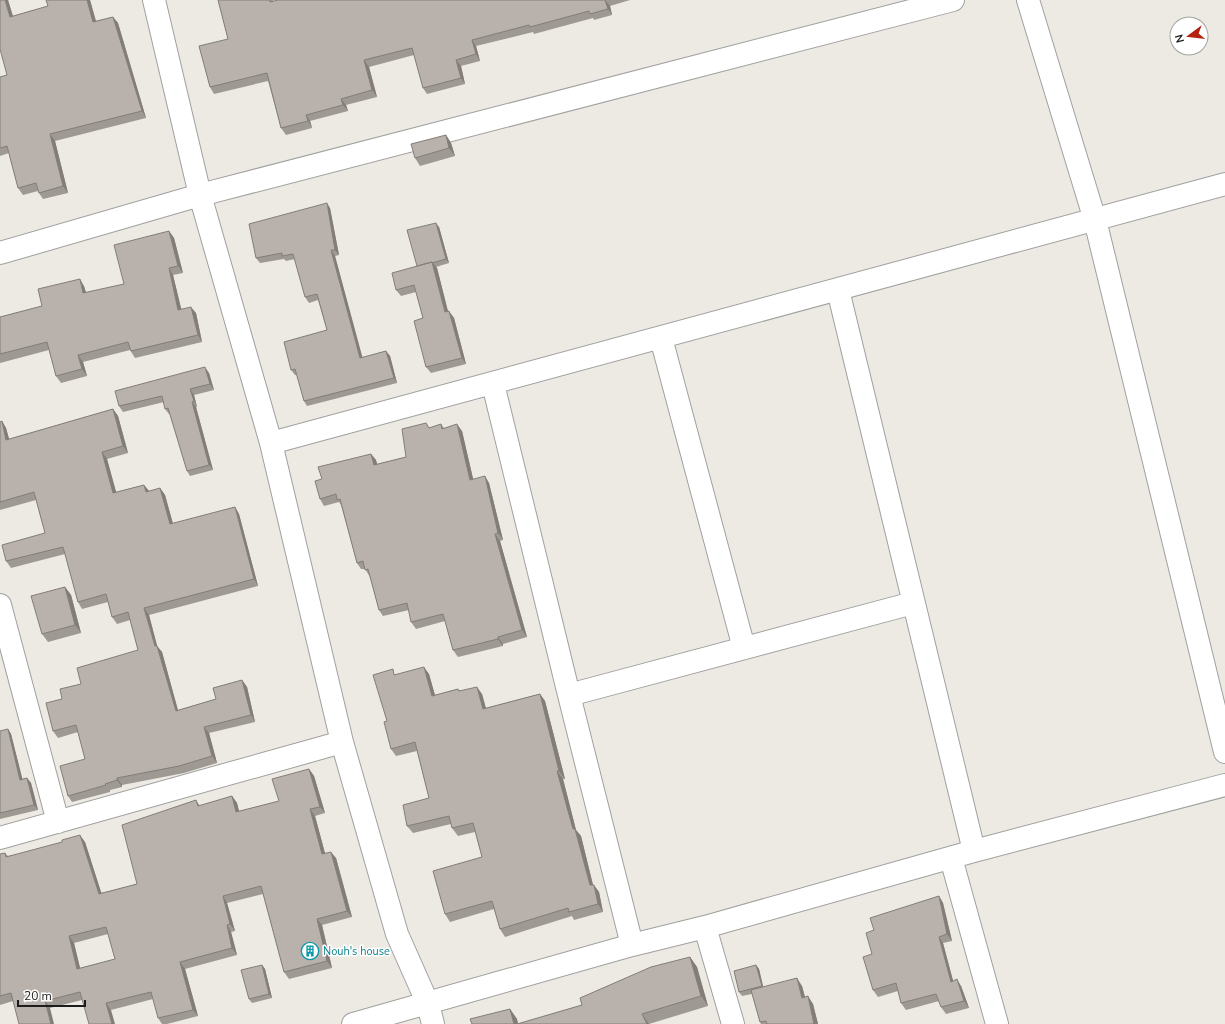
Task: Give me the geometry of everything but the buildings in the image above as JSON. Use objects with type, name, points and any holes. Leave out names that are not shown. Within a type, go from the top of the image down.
[{"type":"street","points":[[154,0],[200,195],[272,443],[342,742],[397,934],[431,1014]]},
{"type":"street","points":[[0,253],[200,195],[953,0]]},
{"type":"street","points":[[1028,0],[1095,220],[1225,752]]},
{"type":"street","points":[[272,443],[1225,184]]},
{"type":"street","points":[[838,290],[974,851]]},
{"type":"street","points":[[661,338],[744,648]]},
{"type":"street","points":[[493,384],[632,945]]},
{"type":"street","points":[[569,695],[913,603]]},
{"type":"street","points":[[0,605],[58,822]]},
{"type":"street","points":[[0,838],[342,742]]},
{"type":"street","points":[[354,1024],[431,1014],[632,945],[705,927],[974,851],[1225,785]]},
{"type":"street","points":[[951,858],[997,1024]]},
{"type":"street","points":[[705,927],[733,1024]]},
{"type":"place","name":"Nouh's house","points":[[310,951]]}]
